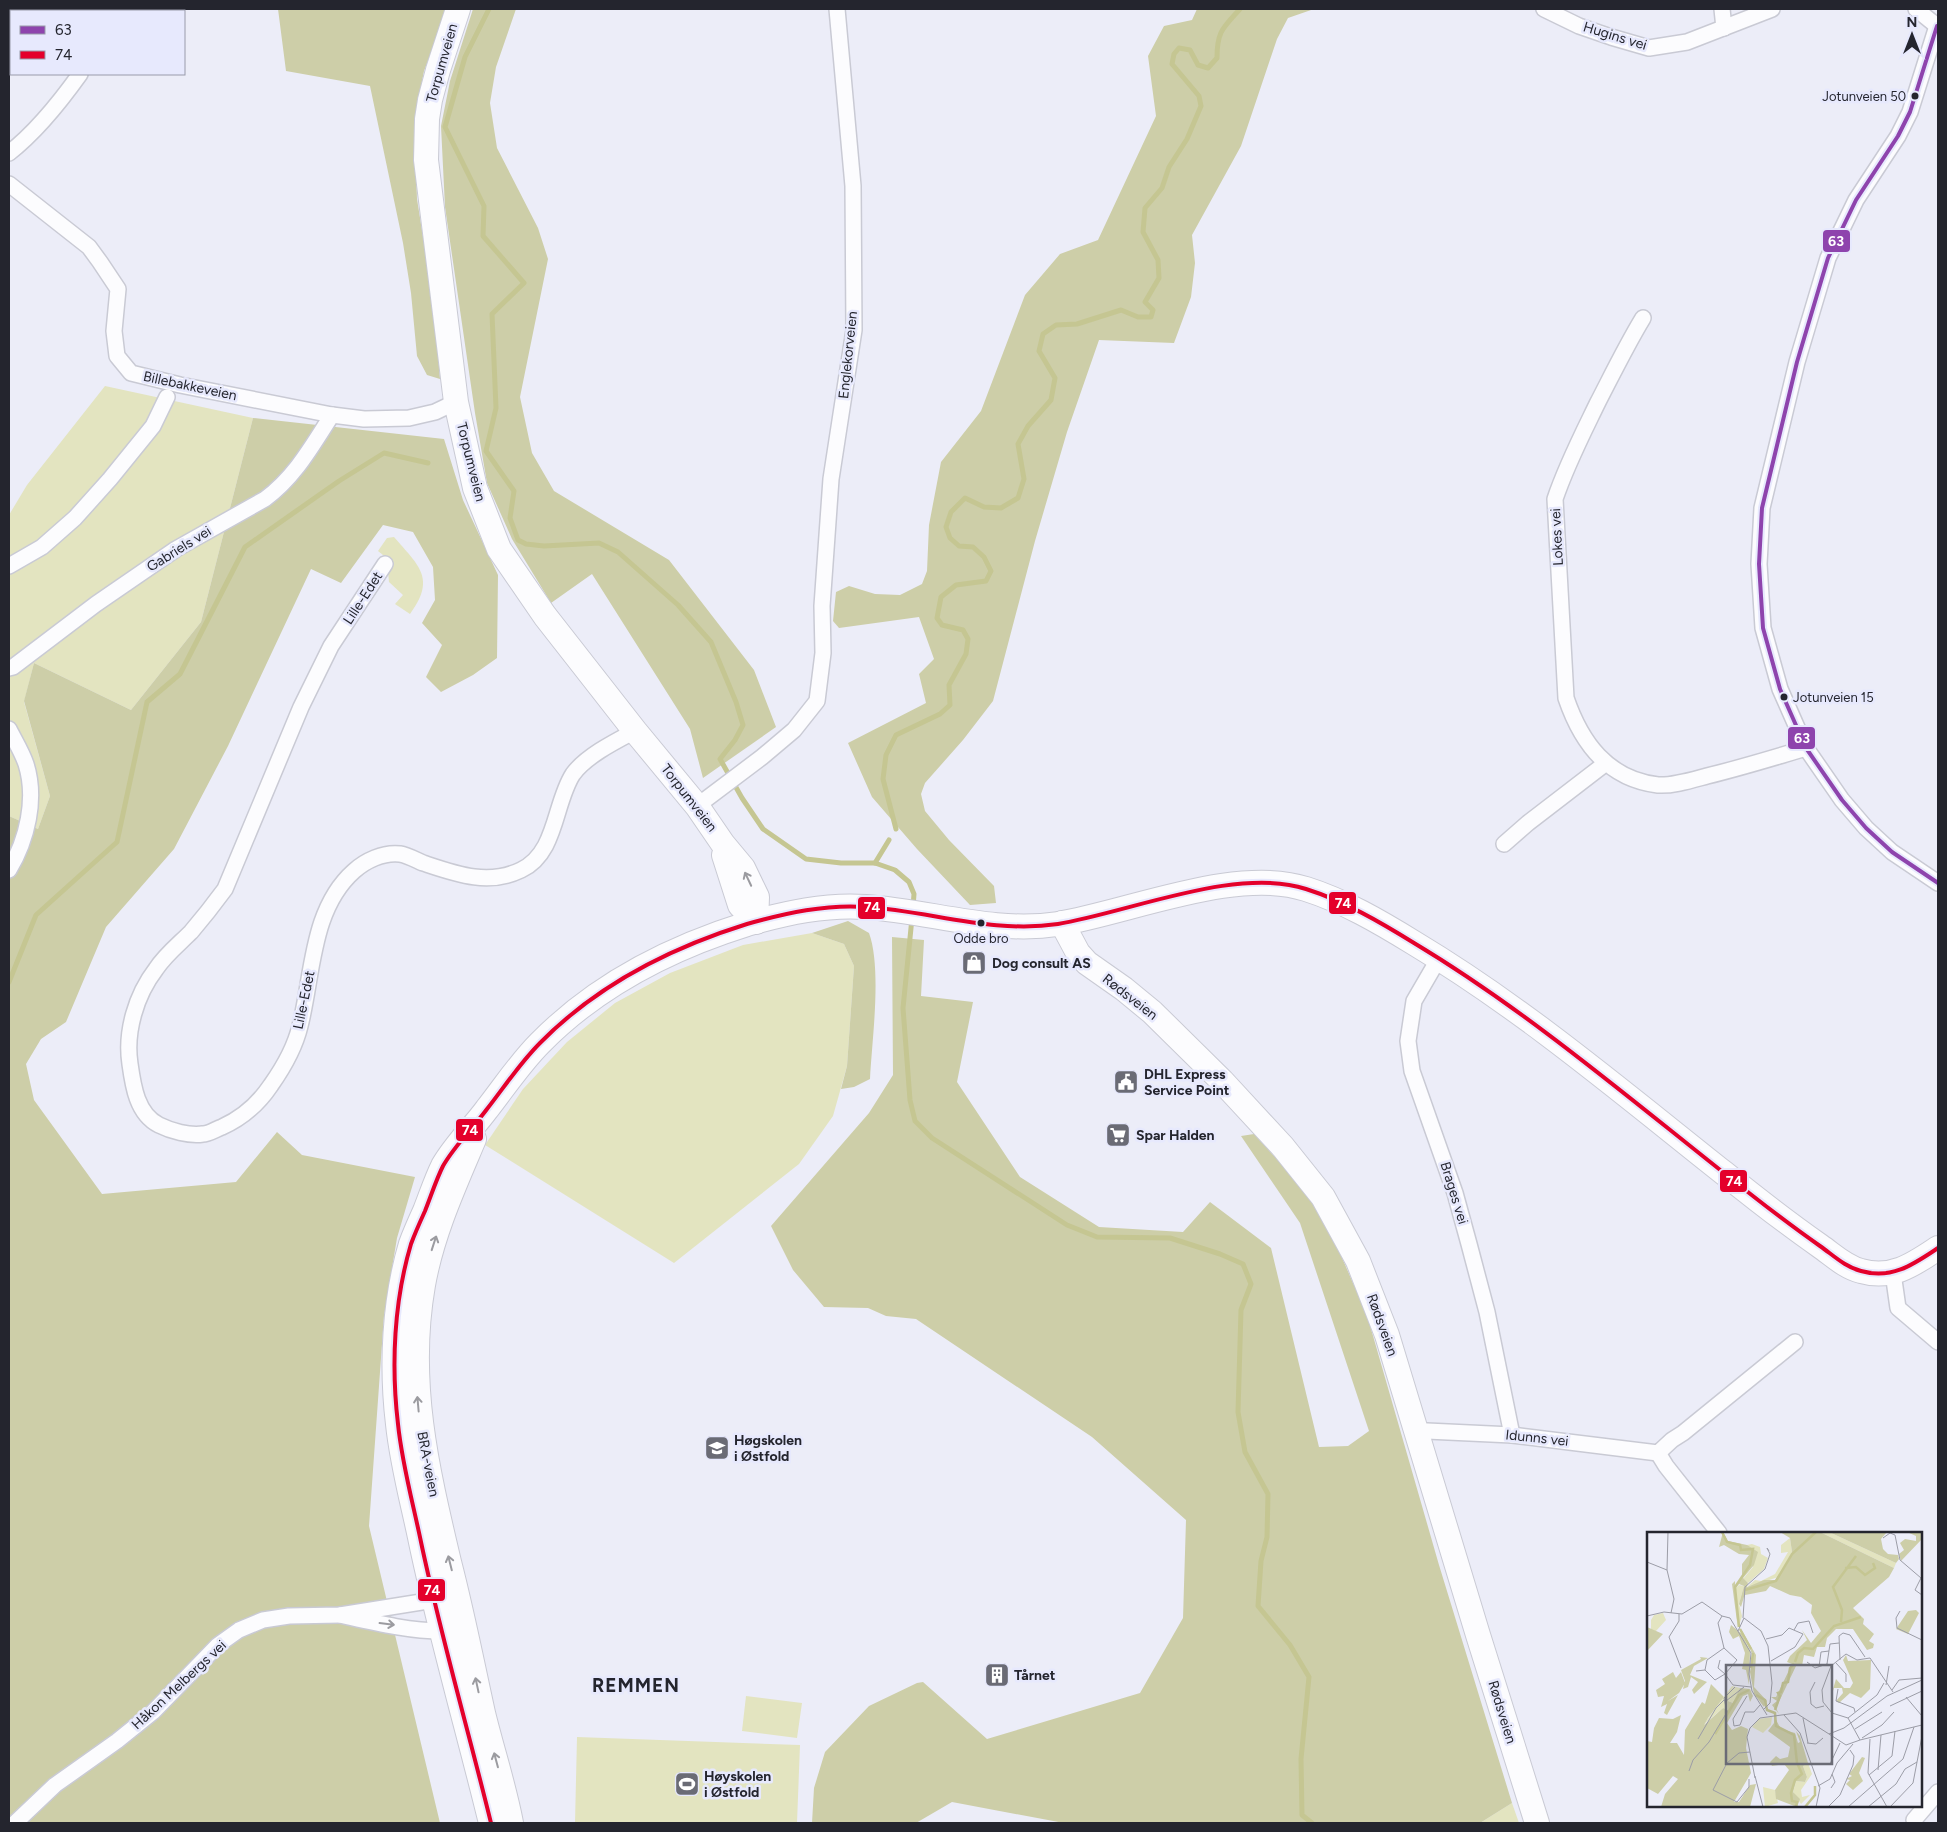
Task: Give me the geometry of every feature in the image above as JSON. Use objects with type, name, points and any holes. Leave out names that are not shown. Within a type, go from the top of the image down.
[{"type":"main road","name":"Torpumveien","points":[[458,9],[430,100],[427,119],[426,160],[456,402],[475,488],[499,550],[576,657],[635,732],[706,799],[722,844],[743,868],[757,897],[756,922]]},
{"type":"main road","name":"BRA-veien","points":[[491,1823],[434,1600],[406,1473],[397,1420],[395,1352],[400,1294],[412,1243],[442,1168],[505,1083],[538,1045],[585,1004],[618,980],[675,950],[756,922],[803,911],[838,906],[912,913],[1004,926],[1042,926],[1242,884],[1272,882],[1308,889],[1385,925],[1478,982],[1582,1061],[1789,1224],[1845,1264],[1861,1271],[1876,1274],[1893,1273],[1907,1268],[1938,1248]]},
{"type":"main road","name":"Rødsveien","points":[[1062,923],[1078,953],[1087,963],[1124,989],[1178,1036],[1283,1147],[1323,1197],[1362,1269],[1387,1335],[1537,1823]]},
{"type":"main road","name":"BRA-veien","points":[[488,1108],[450,1197],[431,1253],[423,1284],[417,1350],[417,1402],[424,1448],[484,1714],[511,1823]]},
{"type":"street","name":"Englekorveien","points":[[706,799],[762,758],[794,730],[817,701],[823,653],[822,606],[831,479],[854,330],[852,186],[837,9]]},
{"type":"street","name":"Hugins vei","points":[[1544,9],[1579,26],[1649,48],[1687,42],[1772,9]]},
{"type":"street","points":[[1722,9],[1724,28]]},
{"type":"street","points":[[1916,9],[1938,25],[1910,112],[1898,136],[1856,200],[1828,258],[1797,362],[1762,508],[1759,564],[1763,628],[1780,688],[1806,748],[1842,800],[1866,828],[1892,852],[1938,883]]},
{"type":"street","points":[[9,153],[18,146],[55,106],[79,75]]},
{"type":"street","name":"Billebakkeveien","points":[[9,184],[90,247],[118,289],[114,331],[117,356],[131,373],[180,385],[332,415],[364,419],[408,418],[435,412],[456,402]]},
{"type":"street","name":"Lokes vei","points":[[1642,318],[1578,442],[1562,476],[1555,499],[1566,698],[1574,721],[1588,745],[1606,763],[1631,778],[1659,785],[1690,781],[1743,768],[1806,748]]},
{"type":"street","points":[[9,566],[42,547],[75,518],[153,426],[167,397]]},
{"type":"street","name":"Gabriels vei","points":[[9,668],[14,667],[96,604],[176,549],[265,499],[278,489],[301,464],[332,415]]},
{"type":"street","name":"Lille-Edet","points":[[385,564],[331,646],[301,707],[225,889],[210,910],[156,968],[138,1002],[130,1031],[128,1053],[133,1087],[141,1107],[150,1121],[170,1130],[204,1134],[234,1121],[261,1099],[283,1068],[300,1028],[321,924],[334,892],[354,871],[375,857],[399,854],[473,878],[488,878],[523,869],[541,852],[549,837],[573,774],[584,763],[616,741],[635,732]]},
{"type":"street","points":[[9,729],[26,764],[30,780],[24,837],[9,870]]},
{"type":"street","points":[[1504,844],[1528,823],[1606,763]]},
{"type":"street","name":"Brages vei","points":[[1439,958],[1414,1001],[1408,1041],[1412,1071],[1455,1193],[1487,1312],[1512,1435]]},
{"type":"street","points":[[1893,1273],[1898,1308],[1938,1342]]},
{"type":"street","points":[[1718,1532],[1666,1466],[1658,1453],[1795,1342]]},
{"type":"street","name":"Idunns vei","points":[[1417,1434],[1427,1431],[1512,1435],[1658,1453]]},
{"type":"street","points":[[434,1600],[461,1610],[442,1631],[382,1624],[340,1614],[434,1600]]},
{"type":"street","name":"Håkon Melbergs vei","points":[[16,1823],[56,1785],[117,1741],[153,1712],[218,1645],[239,1630],[263,1620],[289,1616],[340,1614]]},
{"type":"street","points":[[1914,1820],[1938,1792]]},
{"type":"green space","points":[[278,9],[448,9],[424,71],[414,122],[417,199],[434,306],[440,379],[427,375],[417,356],[411,293],[403,243],[370,86],[286,71]]},
{"type":"green space","points":[[473,9],[516,9],[496,67],[490,103],[497,148],[538,228],[548,259],[520,397],[532,453],[554,491],[669,560],[754,670],[776,727],[703,778],[690,729],[592,574],[551,603],[512,539],[487,483],[445,207],[441,126],[450,81]]},
{"type":"green space","points":[[1197,9],[1314,9],[1288,18],[1277,39],[1241,146],[1192,235],[1195,263],[1191,297],[1174,343],[1099,340],[1067,432],[1035,541],[993,701],[963,740],[925,783],[921,794],[925,811],[949,840],[994,886],[996,903],[970,905],[917,849],[872,797],[848,743],[926,703],[919,674],[934,659],[919,617],[839,628],[833,621],[836,592],[849,586],[875,594],[900,595],[922,584],[927,571],[929,525],[941,462],[981,411],[1025,295],[1060,254],[1098,240],[1156,116],[1148,56],[1164,26],[1192,20]]},
{"type":"green space","points":[[105,386],[253,418],[201,622],[131,710],[34,663],[24,702],[50,796],[38,829],[9,816],[9,515],[27,485]]},
{"type":"green space","points":[[253,418],[444,439],[463,500],[498,575],[497,658],[473,675],[441,692],[426,677],[442,645],[422,623],[435,600],[433,567],[413,532],[383,525],[341,583],[311,569],[228,746],[174,849],[106,927],[66,1022],[41,1039],[26,1064],[34,1100],[102,1194],[236,1182],[277,1132],[302,1155],[415,1177],[397,1238],[384,1316],[369,1526],[440,1823],[9,1823],[9,816],[38,829],[50,796],[24,701],[34,663],[131,710],[201,622]]},
{"type":"green space","points":[[394,537],[417,564],[423,581],[418,602],[410,614],[395,604],[403,595],[389,582],[388,572],[393,563],[378,551],[387,538]]},
{"type":"green space","points":[[848,921],[869,933],[873,948],[876,984],[870,1079],[854,1087],[841,1089],[847,1066],[854,966],[844,944],[812,933]]},
{"type":"green space","points":[[812,933],[844,944],[854,966],[847,1066],[833,1116],[799,1164],[674,1263],[485,1145],[523,1089],[567,1042],[615,1003],[670,973],[743,945]]},
{"type":"green space","points":[[892,937],[924,940],[921,996],[973,1002],[957,1082],[1020,1177],[1099,1227],[1183,1232],[1210,1202],[1271,1248],[1319,1447],[1348,1446],[1369,1431],[1300,1223],[1241,1136],[1254,1134],[1306,1191],[1336,1244],[1367,1315],[1439,1565],[1512,1803],[1480,1823],[1064,1823],[952,1802],[916,1823],[812,1823],[814,1788],[825,1752],[869,1706],[917,1683],[923,1682],[987,1739],[1140,1693],[1183,1618],[1186,1520],[1092,1437],[916,1319],[886,1316],[868,1308],[824,1307],[793,1270],[771,1226],[869,1113],[893,1075]]},
{"type":"green space","points":[[746,1696],[802,1703],[797,1738],[742,1731]]},
{"type":"green space","name":"Høyskolen i Østfold","points":[[577,1737],[800,1745],[797,1823],[575,1823]]},
{"type":"green space","points":[[1512,1803],[1519,1823],[1480,1823]]},
{"type":"waterway","points":[[489,9],[465,57],[445,127],[484,206],[483,236],[524,283],[492,314],[496,408],[486,451],[514,491],[510,518],[518,540],[526,544],[544,546],[599,543],[618,552],[678,605],[711,642],[736,702],[743,725],[735,740],[720,759],[742,798],[763,829],[806,859],[841,863],[875,863],[895,870],[909,882],[914,894],[913,907]]},
{"type":"waterway","points":[[896,829],[883,779],[886,755],[896,735],[940,714],[950,705],[949,685],[966,654],[968,639],[963,630],[942,625],[937,618],[941,597],[956,585],[986,581],[991,571],[984,557],[973,547],[959,546],[950,538],[946,527],[951,512],[965,498],[984,507],[1001,508],[1018,498],[1024,479],[1018,444],[1028,426],[1051,400],[1055,378],[1039,351],[1043,334],[1056,325],[1077,324],[1121,310],[1138,317],[1151,317],[1153,310],[1145,302],[1159,278],[1158,260],[1143,232],[1145,208],[1162,188],[1169,167],[1187,139],[1201,106],[1199,96],[1172,64],[1174,54],[1179,48],[1190,50],[1198,65],[1208,68],[1217,58],[1218,42],[1222,30],[1240,9]]},
{"type":"waterway","points":[[9,982],[36,915],[117,842],[147,702],[180,674],[245,547],[339,481],[384,453],[428,463]]},
{"type":"waterway","points":[[875,863],[889,840]]},
{"type":"waterway","points":[[912,918],[903,1008],[910,1100],[915,1121],[932,1138],[1067,1225],[1097,1237],[1170,1238],[1220,1254],[1243,1264],[1251,1284],[1241,1310],[1238,1412],[1245,1452],[1268,1494],[1267,1537],[1261,1561],[1258,1606],[1290,1645],[1309,1677],[1301,1759],[1302,1815],[1312,1823]]},
{"type":"transit line","name":"63","points":[[1937,26],[1910,112],[1898,136],[1856,200],[1828,258],[1797,362],[1762,508],[1759,564],[1763,628],[1780,689],[1806,748],[1842,800],[1866,828],[1892,852],[1938,883]]},
{"type":"transit line","name":"74","points":[[491,1823],[437,1613],[402,1454],[396,1402],[395,1356],[398,1310],[405,1266],[413,1240],[443,1166],[519,1067],[540,1043],[562,1022],[610,986],[663,957],[690,945],[747,924],[776,916],[821,908],[851,906],[890,909],[986,924],[1034,926],[1058,924],[1183,893],[1216,887],[1248,883],[1278,883],[1306,889],[1348,906],[1375,920],[1495,996],[1611,1082],[1771,1210],[1844,1264],[1872,1273],[1893,1272],[1911,1265],[1938,1248]]},
{"type":"place","name":"Jotunveien 50","points":[[1915,96]]},
{"type":"place","name":"Jotunveien 15","points":[[1784,697]]},
{"type":"place","name":"Odde bro","points":[[981,923]]},
{"type":"place","name":"Dog consult AS","points":[[974,963]]},
{"type":"place","name":"DHL Express Service Point","points":[[1126,1082]]},
{"type":"place","name":"Spar Halden","points":[[1118,1135]]},
{"type":"place","name":"Høgskolen i Østfold","points":[[717,1448]]},
{"type":"place","name":"Tårnet","points":[[997,1675]]},
{"type":"place","name":"Høyskolen i Østfold","points":[[687,1784]]},
{"type":"district","name":"REMMEN","points":[[636,1685]]}]
